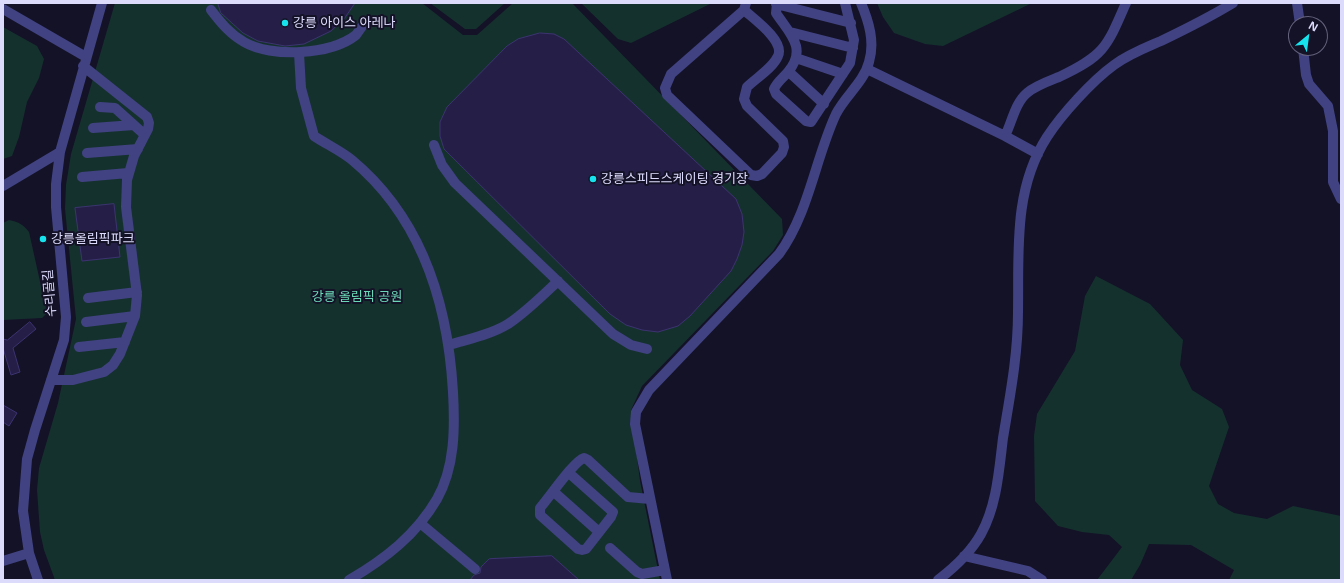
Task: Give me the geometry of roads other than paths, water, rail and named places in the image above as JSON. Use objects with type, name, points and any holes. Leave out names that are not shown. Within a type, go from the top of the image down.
[{"type":"street","name":"수리골길","points":[[38,580],[29,553],[23,511],[28,459],[35,430],[64,340],[66,318],[56,207],[56,184],[60,152],[84,62],[102,3]]},
{"type":"street","points":[[845,3],[851,23],[854,40],[850,63],[811,122],[806,121],[776,94],[774,89],[788,72],[796,58],[797,47],[790,32],[776,13],[777,3],[851,23]]},
{"type":"street","points":[[610,548],[637,572],[642,574],[666,575],[635,424],[636,412],[649,390],[779,254],[790,239],[800,216],[832,122],[845,98],[866,69],[871,54],[869,23],[861,3]]},
{"type":"street","points":[[1006,136],[1014,118],[1018,103],[1027,92],[1094,59],[1104,48],[1126,3]]},
{"type":"street","points":[[938,580],[964,556],[982,533],[993,505],[1017,350],[1018,262],[1021,211],[1027,181],[1038,154],[1048,136],[1071,108],[1094,82],[1115,65],[1138,51],[1233,3]]},
{"type":"street","points":[[1297,3],[1299,16]]},
{"type":"street","points":[[745,7],[777,41],[780,49],[778,56],[747,87],[744,93],[747,106],[783,141],[784,147],[782,153],[762,174],[757,176],[751,175],[667,94],[665,88],[671,74],[745,7]]},
{"type":"street","points":[[3,9],[84,62],[146,117],[149,123],[128,173],[126,208],[137,292],[135,316],[113,365],[104,372],[73,380],[51,380]]},
{"type":"street","points":[[211,10],[224,27],[244,43],[273,52],[299,53],[330,47],[355,35],[366,23]]},
{"type":"street","points":[[790,32],[853,48]]},
{"type":"street","points":[[299,53],[301,88],[314,136],[352,160],[386,194],[403,217],[424,253],[438,292],[449,345],[454,410],[453,448],[447,473],[437,498],[420,523],[397,548],[370,568],[349,580]]},
{"type":"street","points":[[1304,56],[1306,75],[1309,84],[1328,106],[1333,131],[1333,182],[1341,198]]},
{"type":"street","points":[[796,58],[843,74]]},
{"type":"street","points":[[866,69],[1006,136],[1038,154]]},
{"type":"street","points":[[788,72],[824,104]]},
{"type":"street","points":[[100,107],[115,108],[145,135]]},
{"type":"street","points":[[93,128],[134,125]]},
{"type":"street","points":[[434,145],[442,165],[455,183],[613,334],[631,345],[647,349]]},
{"type":"street","points":[[87,153],[138,149]]},
{"type":"street","points":[[3,186],[60,152]]},
{"type":"street","points":[[82,177],[128,173]]},
{"type":"street","points":[[449,345],[480,336],[507,324],[533,305],[558,281]]},
{"type":"street","points":[[88,298],[137,292]]},
{"type":"street","points":[[86,322],[135,316]]},
{"type":"street","points":[[79,347],[124,342]]},
{"type":"street","points":[[569,473],[613,512],[611,517],[586,548],[582,550],[578,549],[540,515],[540,508],[579,460],[584,458],[628,497],[650,499]]},
{"type":"street","points":[[554,492],[599,532]]},
{"type":"street","points":[[420,523],[475,569]]},
{"type":"street","points":[[3,561],[29,553]]},
{"type":"street","points":[[964,556],[1028,571],[1042,580]]},
{"type":"place","name":"강릉 아이스 아레나","points":[[285,23]]},
{"type":"place","name":"강릉스피드스케이팅 경기장","points":[[593,179]]},
{"type":"place","name":"강릉올림픽파크","points":[[43,239]]},
{"type":"park label","name":"강릉 올림픽 공원","points":[[357,297]]}]
